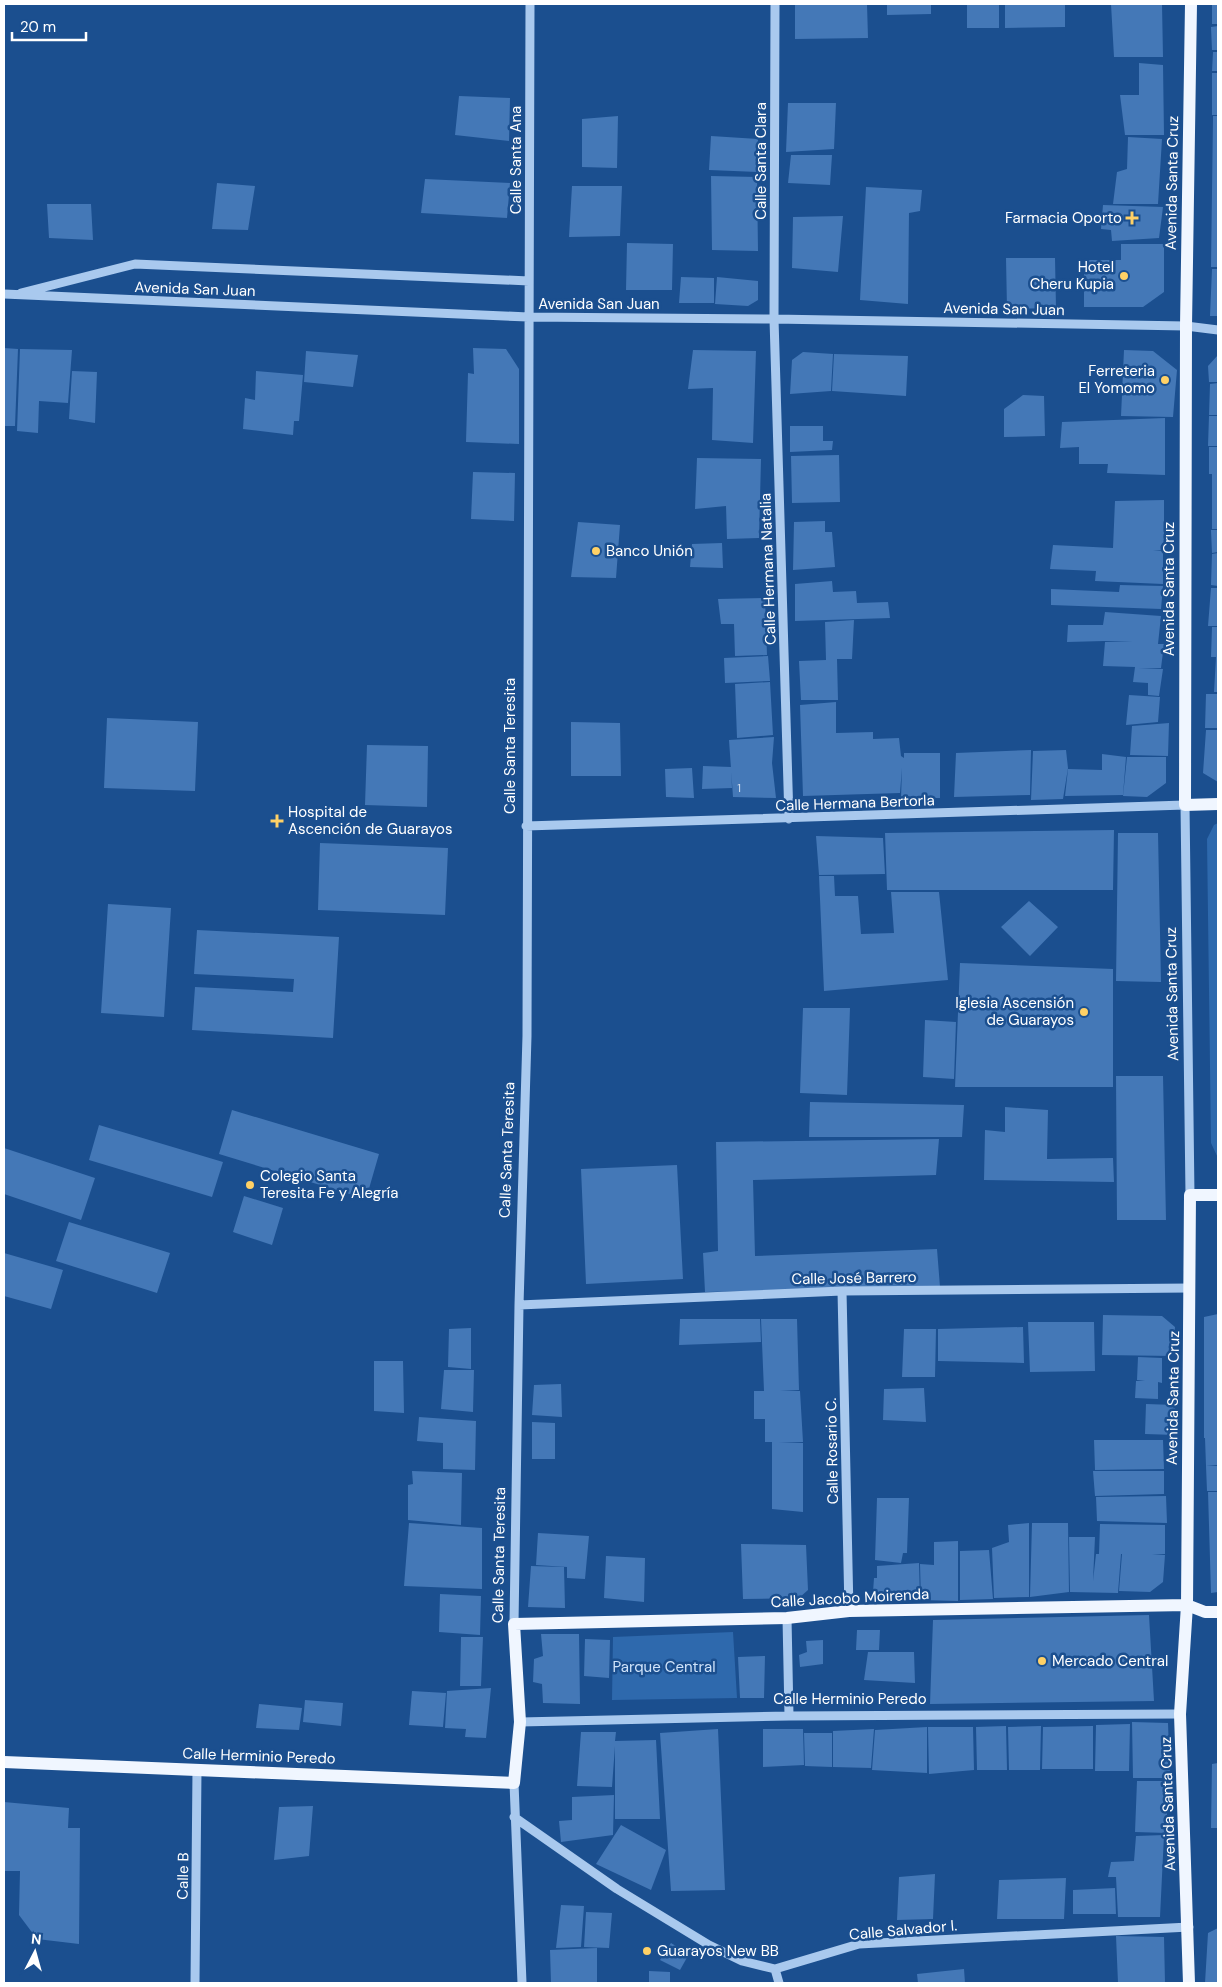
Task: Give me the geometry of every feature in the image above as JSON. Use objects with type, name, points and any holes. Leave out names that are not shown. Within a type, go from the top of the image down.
[{"type":"main road","name":"Avenida Santa Cruz","points":[[1185,805],[1186,326],[1191,4]]},
{"type":"main road","points":[[1185,805],[1218,804]]},
{"type":"main road","name":"Avenida Santa Cruz","points":[[1189,1983],[1189,1926],[1180,1714],[1187,1605],[1190,1195]]},
{"type":"main road","points":[[1190,1195],[1218,1195]]},
{"type":"main road","name":"Calle Jacobo Moirenda","points":[[514,1624],[786,1618],[850,1611],[1187,1605],[1205,1612],[1218,1612]]},
{"type":"main road","name":"Calle Santa Teresita","points":[[514,1624],[520,1722],[514,1783]]},
{"type":"main road","name":"Calle Herminio Peredo","points":[[4,1762],[514,1783]]},
{"type":"street","name":"Calle Santa Ana","points":[[528,317],[530,4]]},
{"type":"street","name":"Calle Santa Clara","points":[[774,319],[775,4]]},
{"type":"street","name":"Avenida San Juan","points":[[7,296],[135,264],[529,281]]},
{"type":"street","name":"Avenida San Juan","points":[[7,296],[528,317],[1186,326],[1218,330]]},
{"type":"street","name":"Calle Santa Teresita","points":[[514,1624],[519,1305],[526,1045],[528,317]]},
{"type":"street","name":"Calle Hermana Natalia","points":[[774,319],[789,819]]},
{"type":"street","name":"Calle Hermana Bertorla","points":[[526,826],[1185,805]]},
{"type":"street","name":"Avenida Santa Cruz","points":[[1185,805],[1190,1195]]},
{"type":"street","name":"Calle José Barrero","points":[[519,1305],[842,1291],[1190,1288]]},
{"type":"street","name":"Calle Rosario C.","points":[[842,1291],[850,1611]]},
{"type":"street","points":[[786,1618],[788,1716]]},
{"type":"street","name":"Calle Herminio Peredo","points":[[520,1722],[788,1716],[1180,1714]]},
{"type":"street","name":"Calle B","points":[[195,1983],[198,1770]]},
{"type":"street","name":"Calle Santa Teresita","points":[[514,1783],[522,1983]]},
{"type":"street","points":[[514,1817],[616,1889],[709,1944],[742,1961],[775,1969],[779,1983]]},
{"type":"street","name":"Calle Salvador I.","points":[[775,1969],[859,1944],[1189,1926]]},
{"type":"green space","points":[[1218,823],[1218,1158],[1211,1143],[1207,839],[1214,825]]},
{"type":"green space","name":"Parque Central","points":[[733,1632],[737,1698],[612,1700],[613,1637]]},
{"type":"building","points":[[795,4],[867,4],[868,38],[795,39]]},
{"type":"building","points":[[887,4],[931,4],[931,14],[887,15]]},
{"type":"building","points":[[967,4],[999,4],[999,28],[967,28]]},
{"type":"building","points":[[1005,4],[1065,4],[1065,27],[1005,28]]},
{"type":"building","points":[[1111,4],[1162,4],[1163,57],[1114,57]]},
{"type":"building","points":[[1212,4],[1218,4],[1218,24],[1212,24]]},
{"type":"building","points":[[1218,26],[1218,50],[1212,50],[1211,27]]},
{"type":"building","points":[[1213,52],[1218,52],[1218,71],[1212,71]]},
{"type":"building","points":[[1139,63],[1163,65],[1164,135],[1125,135],[1120,95],[1139,95]]},
{"type":"building","points":[[1212,73],[1218,73],[1218,115],[1212,115]]},
{"type":"building","points":[[459,96],[510,98],[509,141],[455,135]]},
{"type":"building","points":[[788,103],[836,103],[834,149],[786,152]]},
{"type":"building","points":[[618,116],[617,168],[582,167],[582,119]]},
{"type":"building","points":[[1213,116],[1218,116],[1218,267],[1211,267]]},
{"type":"building","points":[[711,136],[758,139],[758,172],[709,170]]},
{"type":"building","points":[[1128,137],[1162,139],[1158,204],[1113,204],[1117,172],[1127,169]]},
{"type":"building","points":[[791,155],[832,155],[830,185],[788,183]]},
{"type":"building","points":[[711,176],[757,177],[758,251],[712,250]]},
{"type":"building","points":[[425,179],[510,183],[507,218],[421,213]]},
{"type":"building","points":[[217,183],[255,186],[248,230],[212,229]]},
{"type":"building","points":[[572,186],[622,186],[620,236],[569,237]]},
{"type":"building","points":[[866,187],[922,190],[920,211],[909,213],[908,304],[860,300]]},
{"type":"building","points":[[47,204],[91,204],[93,240],[49,238]]},
{"type":"building","name":"Farmacia Oporto","points":[[1103,205],[1163,207],[1159,238],[1112,241],[1111,230],[1101,229]]},
{"type":"building","points":[[843,216],[838,272],[792,268],[793,217]]},
{"type":"building","points":[[627,243],[673,244],[672,290],[626,290]]},
{"type":"building","name":"Hotel Cheru Kupia","points":[[1121,244],[1164,244],[1164,292],[1143,307],[1084,307],[1084,260],[1121,260]]},
{"type":"building","points":[[1006,258],[1055,258],[1056,308],[1007,309]]},
{"type":"building","points":[[1212,269],[1218,269],[1218,316],[1210,316]]},
{"type":"building","points":[[681,277],[714,278],[714,303],[679,303]]},
{"type":"building","points":[[717,277],[758,281],[758,300],[748,306],[715,304]]},
{"type":"building","points":[[4,348],[18,349],[15,426],[4,426]]},
{"type":"building","points":[[473,348],[506,349],[519,369],[519,444],[466,442],[468,373],[474,374]]},
{"type":"building","points":[[20,349],[72,350],[68,403],[39,401],[38,433],[17,431]]},
{"type":"building","points":[[693,350],[756,351],[753,443],[712,440],[713,388],[688,389]]},
{"type":"building","points":[[1124,350],[1153,351],[1177,370],[1173,417],[1121,416]]},
{"type":"building","points":[[306,351],[358,355],[353,387],[304,382]]},
{"type":"building","points":[[803,352],[833,354],[831,391],[790,394],[792,360]]},
{"type":"building","points":[[834,354],[908,356],[906,396],[832,391]]},
{"type":"building","points":[[1218,355],[1218,382],[1209,382],[1208,366]]},
{"type":"building","points":[[72,371],[97,372],[95,423],[69,419]]},
{"type":"building","points":[[256,371],[303,375],[299,421],[294,421],[293,435],[243,429],[245,398],[255,400]]},
{"type":"building","points":[[1218,383],[1218,415],[1209,415],[1210,384]]},
{"type":"building","points":[[1023,395],[1044,396],[1045,436],[1004,437],[1004,409]]},
{"type":"building","points":[[1209,416],[1218,416],[1218,446],[1208,446]]},
{"type":"building","points":[[1165,418],[1165,475],[1107,473],[1108,464],[1079,464],[1079,447],[1060,448],[1062,422]]},
{"type":"building","points":[[790,426],[823,426],[823,441],[833,441],[832,450],[790,452]]},
{"type":"building","points":[[1209,447],[1218,447],[1218,529],[1212,529],[1212,474],[1209,474]]},
{"type":"building","points":[[839,455],[840,502],[792,503],[791,456]]},
{"type":"building","points":[[697,458],[761,459],[759,538],[727,539],[726,506],[695,509]]},
{"type":"building","points":[[473,472],[515,473],[514,521],[471,519]]},
{"type":"building","points":[[1164,500],[1164,550],[1153,551],[1163,551],[1163,584],[1095,581],[1096,571],[1050,569],[1053,545],[1113,548],[1115,501]]},
{"type":"building","points":[[825,521],[825,532],[832,532],[835,567],[793,570],[794,522]]},
{"type":"building","name":"Banco Unión","points":[[578,522],[620,525],[616,578],[571,577]]},
{"type":"building","points":[[1211,530],[1218,530],[1218,552],[1212,553]]},
{"type":"building","points":[[722,543],[723,568],[690,567],[692,544]]},
{"type":"building","points":[[1218,553],[1218,586],[1211,585],[1212,554]]},
{"type":"building","points":[[832,581],[833,592],[856,591],[857,603],[888,602],[890,618],[795,621],[795,584]]},
{"type":"building","points":[[1120,585],[1163,586],[1161,609],[1051,605],[1051,589],[1119,592]]},
{"type":"building","points":[[1211,588],[1218,588],[1218,626],[1208,626]]},
{"type":"building","points":[[765,598],[767,655],[735,656],[734,624],[721,624],[718,599]]},
{"type":"building","points":[[1105,612],[1161,616],[1158,644],[1164,644],[1161,668],[1139,668],[1163,669],[1159,696],[1148,695],[1148,683],[1133,682],[1135,667],[1103,666],[1105,642],[1133,642],[1104,641],[1067,642],[1068,625],[1103,625]]},
{"type":"building","points":[[854,620],[852,659],[837,659],[838,700],[801,700],[799,661],[826,660],[825,622]]},
{"type":"building","points":[[1212,627],[1218,627],[1218,692],[1214,692],[1216,657],[1211,657]]},
{"type":"building","points":[[768,656],[770,681],[725,683],[724,658]]},
{"type":"building","points":[[770,682],[773,735],[737,738],[735,684]]},
{"type":"building","points":[[1206,694],[1218,694],[1218,728],[1205,728]]},
{"type":"building","points":[[1129,695],[1160,697],[1158,722],[1126,725]]},
{"type":"building","points":[[836,702],[836,733],[873,732],[873,739],[899,738],[901,756],[904,758],[904,753],[940,753],[940,798],[901,798],[902,768],[900,793],[803,796],[800,705]]},
{"type":"building","points":[[107,718],[198,722],[195,791],[104,788]]},
{"type":"building","points":[[571,722],[620,723],[621,776],[571,776]]},
{"type":"building","points":[[1169,723],[1168,756],[1130,755],[1132,726]]},
{"type":"building","points":[[1206,730],[1218,730],[1218,782],[1203,773]]},
{"type":"building","points":[[774,737],[772,763],[776,798],[733,797],[729,740]]},
{"type":"building","points":[[367,745],[428,746],[427,807],[365,805]]},
{"type":"building","points":[[1031,750],[1030,795],[954,797],[956,753]]},
{"type":"building","points":[[1066,750],[1068,768],[1063,799],[1031,800],[1033,751]]},
{"type":"building","points":[[1102,754],[1126,757],[1123,795],[1065,796],[1068,769],[1102,770]]},
{"type":"building","points":[[1127,757],[1166,757],[1166,783],[1147,797],[1123,796]]},
{"type":"building","points":[[703,766],[731,767],[732,788],[702,789]]},
{"type":"building","points":[[692,768],[694,798],[666,797],[665,769]]},
{"type":"building","points":[[1114,830],[1113,890],[887,890],[885,833]]},
{"type":"building","points":[[1118,833],[1158,833],[1161,982],[1116,981]]},
{"type":"building","points":[[816,836],[883,838],[885,874],[819,875]]},
{"type":"building","points":[[320,843],[448,848],[445,915],[318,910]]},
{"type":"building","points":[[819,876],[834,876],[835,896],[858,896],[861,934],[894,933],[891,892],[939,892],[948,980],[824,991]]},
{"type":"building","points":[[1029,901],[1058,927],[1030,956],[1001,927]]},
{"type":"building","points":[[108,904],[171,908],[164,1017],[101,1013]]},
{"type":"building","points":[[197,930],[339,937],[333,1038],[192,1030],[195,987],[293,992],[294,979],[194,974]]},
{"type":"building","points":[[960,963],[1113,969],[1113,1087],[955,1087]]},
{"type":"building","points":[[803,1008],[850,1008],[847,1095],[800,1093]]},
{"type":"building","points":[[925,1020],[956,1022],[954,1079],[923,1077]]},
{"type":"building","points":[[1116,1076],[1163,1076],[1166,1220],[1117,1220]]},
{"type":"building","points":[[810,1102],[964,1105],[962,1137],[809,1137]]},
{"type":"building","points":[[1005,1107],[1048,1110],[1047,1159],[1113,1158],[1114,1182],[984,1180],[985,1130],[1005,1132]]},
{"type":"building","points":[[232,1110],[379,1154],[366,1199],[219,1154]]},
{"type":"building","points":[[99,1125],[223,1162],[212,1197],[89,1160]]},
{"type":"building","points":[[939,1139],[936,1175],[753,1180],[755,1256],[937,1249],[940,1287],[705,1292],[703,1253],[718,1251],[716,1142]]},
{"type":"building","points":[[4,1148],[95,1178],[81,1220],[4,1194]]},
{"type":"building","points":[[677,1165],[683,1279],[586,1284],[581,1169]]},
{"type":"building","points":[[244,1196],[283,1208],[272,1245],[233,1232]]},
{"type":"building","points":[[69,1222],[170,1253],[157,1293],[56,1261]]},
{"type":"building","points":[[4,1253],[63,1270],[51,1309],[4,1296]]},
{"type":"building","points":[[1218,1314],[1218,1438],[1204,1438],[1204,1317]]},
{"type":"building","points":[[1103,1315],[1162,1316],[1175,1327],[1173,1356],[1102,1355]]},
{"type":"building","points":[[680,1319],[760,1319],[761,1342],[679,1345]]},
{"type":"building","points":[[761,1319],[797,1319],[799,1390],[780,1391],[800,1391],[803,1442],[779,1443],[803,1443],[803,1512],[772,1509],[772,1442],[765,1442],[765,1419],[754,1419],[754,1391],[764,1391]]},
{"type":"building","points":[[1028,1322],[1094,1322],[1095,1371],[1030,1372]]},
{"type":"building","points":[[1023,1327],[1024,1363],[938,1361],[938,1329]]},
{"type":"building","points":[[471,1328],[471,1369],[448,1367],[449,1329]]},
{"type":"building","points":[[904,1329],[936,1329],[935,1377],[902,1377]]},
{"type":"building","points":[[1138,1357],[1162,1358],[1162,1383],[1158,1382],[1158,1399],[1135,1398],[1136,1381],[1145,1381],[1137,1380]]},
{"type":"building","points":[[374,1361],[403,1361],[404,1413],[374,1411]]},
{"type":"building","points":[[444,1370],[474,1370],[473,1412],[441,1409]]},
{"type":"building","points":[[561,1384],[562,1417],[532,1415],[534,1385]]},
{"type":"building","points":[[924,1388],[926,1422],[883,1420],[884,1389]]},
{"type":"building","points":[[1146,1404],[1175,1405],[1176,1435],[1145,1434]]},
{"type":"building","points":[[419,1417],[476,1421],[475,1470],[443,1469],[443,1443],[417,1441]]},
{"type":"building","points":[[532,1422],[555,1423],[555,1459],[532,1459]]},
{"type":"building","points":[[1205,1438],[1218,1438],[1218,1465],[1206,1466]]},
{"type":"building","points":[[1094,1440],[1163,1440],[1164,1469],[1095,1470]]},
{"type":"building","points":[[1206,1466],[1218,1466],[1218,1491],[1207,1491]]},
{"type":"building","points":[[412,1471],[462,1473],[461,1525],[408,1520],[408,1485],[413,1484]]},
{"type":"building","points":[[1093,1471],[1164,1471],[1164,1494],[1095,1496]]},
{"type":"building","points":[[1208,1492],[1218,1492],[1218,1592],[1211,1593]]},
{"type":"building","points":[[1166,1496],[1167,1523],[1097,1521],[1096,1497]]},
{"type":"building","points":[[877,1498],[909,1498],[907,1553],[903,1553],[901,1563],[875,1560]]},
{"type":"building","points":[[409,1523],[482,1528],[482,1589],[404,1586]]},
{"type":"building","points":[[1029,1523],[1029,1597],[994,1598],[992,1548],[1009,1542],[1008,1525]]},
{"type":"building","points":[[1032,1523],[1068,1523],[1069,1592],[1030,1597]]},
{"type":"building","points":[[1100,1524],[1165,1525],[1165,1554],[1152,1554],[1165,1555],[1163,1582],[1150,1592],[1119,1591],[1121,1554],[1118,1593],[1070,1592],[1069,1537],[1095,1537],[1093,1581],[1096,1554],[1099,1554]]},
{"type":"building","points":[[538,1533],[589,1536],[585,1579],[567,1578],[567,1567],[536,1565]]},
{"type":"building","points":[[958,1541],[958,1601],[921,1600],[920,1564],[934,1565],[934,1542]]},
{"type":"building","points":[[741,1544],[806,1545],[808,1590],[799,1598],[743,1599]]},
{"type":"building","points":[[989,1550],[993,1599],[960,1600],[960,1551]]},
{"type":"building","points":[[606,1556],[645,1558],[644,1602],[604,1598]]},
{"type":"building","points":[[919,1563],[920,1600],[884,1598],[884,1593],[873,1592],[874,1578],[877,1578],[877,1566]]},
{"type":"building","points":[[531,1566],[564,1567],[565,1608],[528,1607]]},
{"type":"building","points":[[440,1594],[481,1596],[480,1635],[439,1632]]},
{"type":"building","name":"Mercado Central","points":[[1149,1615],[1154,1701],[930,1704],[933,1620]]},
{"type":"building","points":[[857,1630],[880,1630],[879,1650],[856,1650]]},
{"type":"building","points":[[541,1634],[579,1634],[580,1704],[543,1703],[542,1684],[533,1682],[534,1659],[543,1656]]},
{"type":"building","points":[[461,1637],[483,1637],[481,1686],[460,1686]]},
{"type":"building","points":[[585,1639],[610,1640],[609,1678],[584,1676]]},
{"type":"building","points":[[823,1640],[823,1664],[800,1667],[799,1655],[807,1652],[806,1641]]},
{"type":"building","points":[[868,1652],[914,1652],[915,1683],[864,1680]]},
{"type":"building","points":[[765,1656],[764,1698],[740,1698],[738,1657]]},
{"type":"building","points":[[491,1688],[486,1738],[465,1737],[466,1729],[445,1728],[447,1691]]},
{"type":"building","points":[[412,1691],[446,1693],[443,1727],[409,1725]]},
{"type":"building","points":[[305,1700],[343,1703],[341,1726],[303,1722]]},
{"type":"building","points":[[259,1704],[302,1708],[299,1730],[256,1728]]},
{"type":"building","points":[[1132,1722],[1168,1723],[1170,1778],[1133,1778]]},
{"type":"building","points":[[1130,1724],[1129,1771],[1095,1771],[1096,1725]]},
{"type":"building","points":[[1006,1726],[1007,1770],[977,1770],[976,1727]]},
{"type":"building","points":[[1041,1726],[1040,1770],[1009,1770],[1008,1727]]},
{"type":"building","points":[[1093,1726],[1093,1769],[1042,1769],[1043,1727]]},
{"type":"building","points":[[927,1727],[927,1773],[872,1770],[875,1730]]},
{"type":"building","points":[[928,1727],[973,1727],[974,1770],[929,1774]]},
{"type":"building","points":[[718,1729],[725,1890],[671,1891],[660,1733]]},
{"type":"building","points":[[763,1729],[803,1729],[804,1765],[763,1767]]},
{"type":"building","points":[[874,1729],[871,1768],[833,1767],[833,1731]]},
{"type":"building","points":[[581,1732],[616,1732],[615,1741],[656,1740],[660,1819],[615,1819],[615,1746],[612,1787],[577,1786]]},
{"type":"building","points":[[804,1733],[832,1733],[832,1767],[805,1766]]},
{"type":"building","points":[[1218,1763],[1218,1828],[1211,1828],[1212,1764]]},
{"type":"building","points":[[1137,1781],[1167,1781],[1167,1833],[1135,1832]]},
{"type":"building","points":[[614,1795],[613,1835],[561,1842],[559,1821],[572,1820],[572,1797]]},
{"type":"building","points":[[4,1802],[69,1808],[68,1828],[80,1828],[79,1944],[37,1939],[19,1915],[20,1871],[4,1871]]},
{"type":"building","points":[[313,1806],[309,1856],[274,1860],[279,1807]]},
{"type":"building","points":[[621,1825],[666,1850],[651,1890],[596,1864]]},
{"type":"building","points":[[1164,1835],[1160,1917],[1118,1917],[1116,1877],[1108,1877],[1111,1862],[1134,1861],[1136,1836]]},
{"type":"building","points":[[935,1874],[933,1919],[897,1920],[899,1877]]},
{"type":"building","points":[[1066,1878],[1064,1919],[997,1919],[999,1880]]},
{"type":"building","points":[[1115,1888],[1116,1914],[1073,1914],[1073,1890]]},
{"type":"building","points":[[561,1905],[584,1906],[581,1947],[556,1948]]},
{"type":"building","points":[[586,1912],[612,1913],[609,1948],[584,1947]]},
{"type":"building","points":[[1218,1928],[1218,1983],[1205,1983],[1208,1933]]},
{"type":"building","points":[[1116,1936],[1164,1937],[1165,1983],[1118,1983]]},
{"type":"building","points":[[671,1943],[689,1954],[680,1970],[660,1960]]},
{"type":"building","points":[[597,1948],[597,1983],[551,1983],[550,1950]]},
{"type":"building","points":[[964,1969],[965,1983],[918,1983],[917,1974]]},
{"type":"building","points":[[649,1971],[670,1972],[670,1983],[649,1983]]},
{"type":"place","name":"Farmacia Oporto","points":[[1132,218]]},
{"type":"place","name":"Hotel Cheru Kupia","points":[[1124,276]]},
{"type":"place","name":"Ferreteria El Yomomo","points":[[1165,380]]},
{"type":"place","name":"Banco Unión","points":[[596,551]]},
{"type":"place","name":"Hospital de Ascención de Guarayos","points":[[277,821]]},
{"type":"place","name":"Iglesia Ascensión de Guarayos","points":[[1084,1012]]},
{"type":"place","name":"Colegio Santa Teresita Fe y Alegría","points":[[250,1185]]},
{"type":"place","name":"Mercado Central","points":[[1042,1661]]},
{"type":"place","name":"Guarayos New BB","points":[[647,1951]]}]
